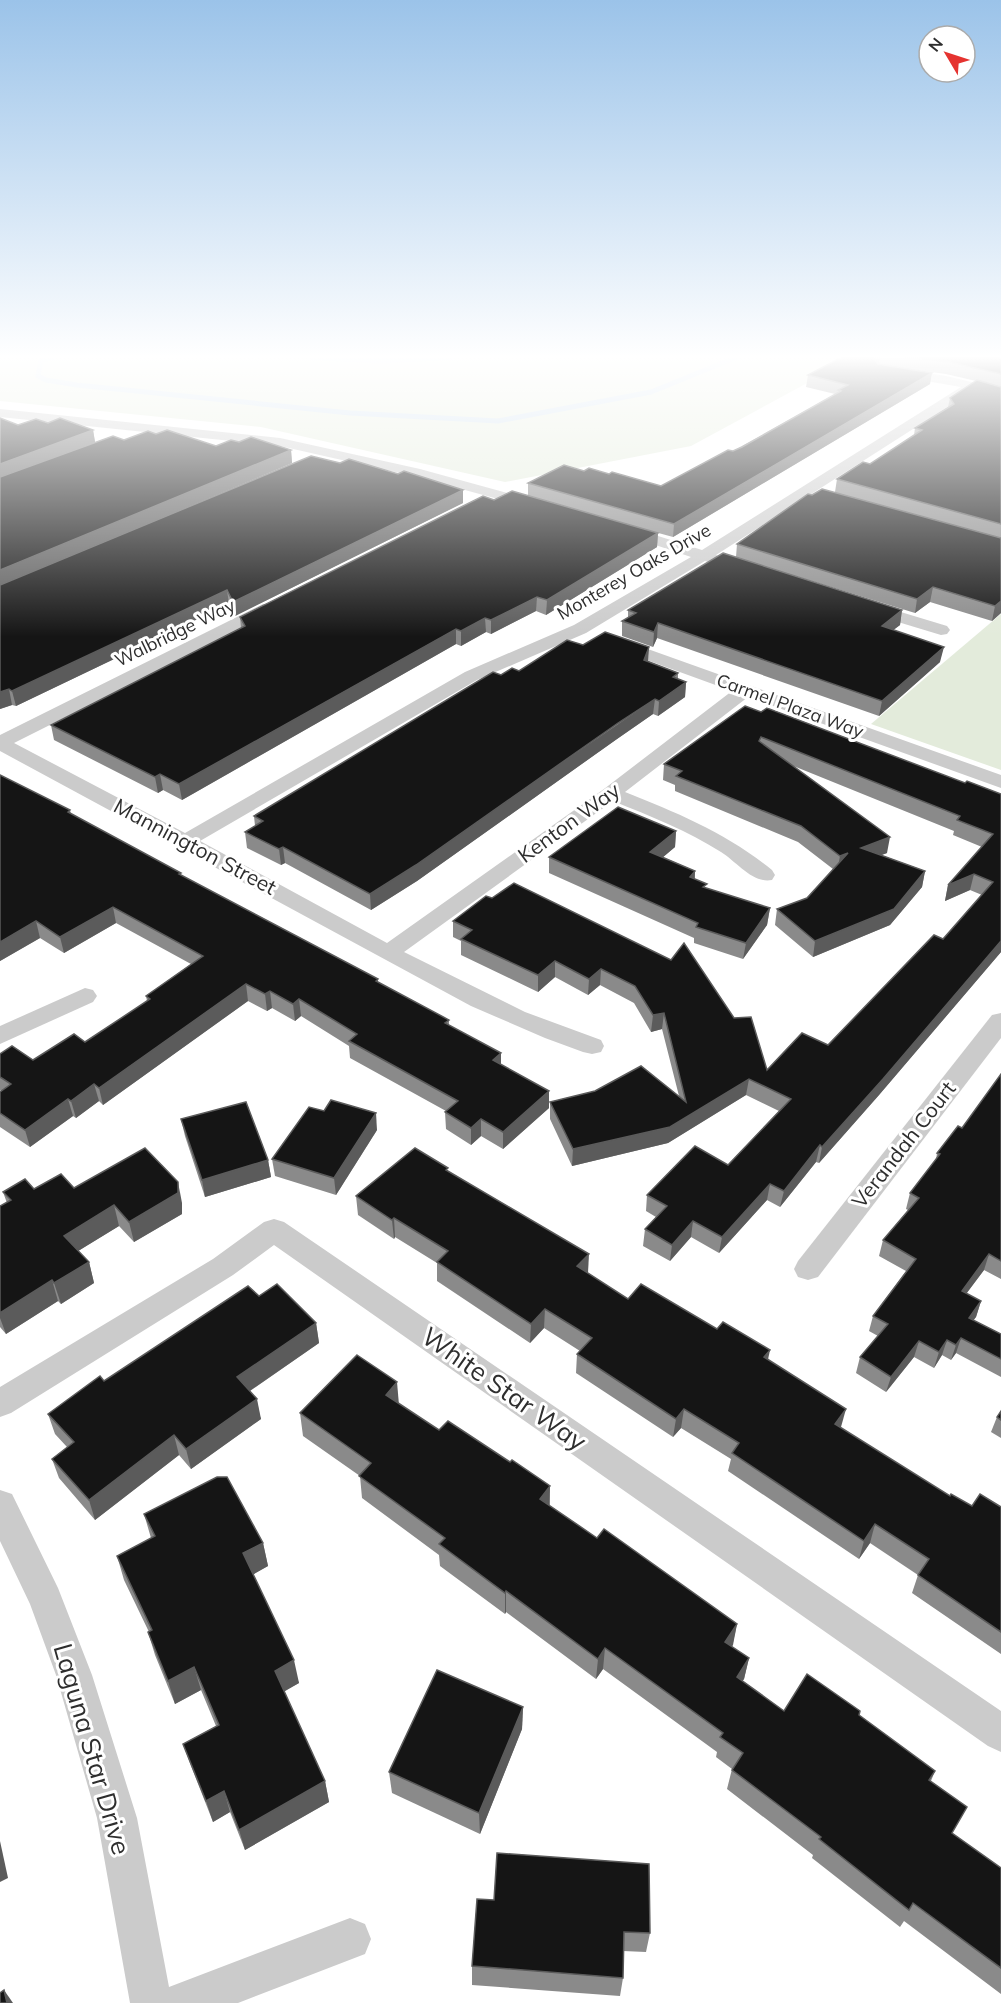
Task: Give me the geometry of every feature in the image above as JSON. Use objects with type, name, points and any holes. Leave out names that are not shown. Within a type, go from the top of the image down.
[{"type":"street","points":[[320,450],[420,473],[550,509]]},
{"type":"street","name":"Monterey Oaks Drive","points":[[186,841],[471,676],[580,629],[703,556],[870,450]]},
{"type":"street","points":[[311,462],[333,453]]},
{"type":"street","points":[[806,491],[829,497]]},
{"type":"street","points":[[476,506],[497,495]]},
{"type":"street","points":[[616,527],[759,573]]},
{"type":"street","name":"Walbridge Way","points":[[0,742],[285,600]]},
{"type":"street","points":[[850,602],[941,630]]},
{"type":"street","name":"Carmel Plaza Way","points":[[580,629],[1001,782]]},
{"type":"street","name":"Kenton Way","points":[[388,953],[610,793],[746,689]]},
{"type":"street","name":"Mannington Street","points":[[0,742],[186,841],[388,953],[543,1030],[592,1046]]},
{"type":"street","points":[[610,793],[721,842],[742,855],[764,875]]},
{"type":"street","points":[[0,1036],[85,996]]},
{"type":"street","name":"Verandah Court","points":[[808,1269],[1001,1021]]},
{"type":"street","name":"White Star Way","points":[[0,1403],[223,1267],[274,1230],[1001,1733]]},
{"type":"street","name":"Laguna Star Drive","points":[[0,1504],[46,1600],[74,1675],[117,1818],[151,2003]]},
{"type":"street","points":[[183,2003],[350,1939]]},
{"type":"green space","points":[[365,450],[668,450],[505,482]]},
{"type":"green space","points":[[1001,614],[1001,770],[871,724]]},
{"type":"building","points":[[0,450],[37,450],[0,464]]},
{"type":"building","points":[[73,450],[290,450],[0,570],[0,477]]},
{"type":"building","points":[[727,450],[800,450],[674,524],[528,483],[564,465],[584,471],[589,468],[609,474],[612,472],[661,486]]},
{"type":"building","points":[[891,450],[1001,450],[1001,524],[837,479],[863,462],[870,464]]},
{"type":"building","points":[[311,456],[340,463],[349,459],[398,474],[404,471],[463,490],[233,602],[227,590],[12,691],[9,689],[0,692],[0,585]]},
{"type":"building","points":[[822,489],[1001,538],[1001,601],[995,606],[933,587],[917,599],[737,544],[808,494],[812,495]]},
{"type":"building","points":[[512,491],[658,533],[547,600],[537,597],[491,620],[485,618],[461,631],[456,629],[179,784],[160,774],[155,777],[51,725],[245,626],[240,617],[483,496],[494,500]]},
{"type":"building","points":[[723,553],[902,610],[882,626],[944,647],[882,701],[658,623],[654,632],[622,621],[636,613],[628,610]]},
{"type":"building","points":[[605,632],[649,647],[644,660],[678,673],[673,677],[686,682],[659,701],[655,699],[618,723],[416,865],[370,894],[283,847],[279,849],[245,832],[263,821],[254,816],[493,672],[501,675],[512,668],[519,671],[567,640],[583,645]]},
{"type":"building","points":[[745,706],[761,712],[767,708],[965,783],[967,781],[1001,794],[1001,941],[883,1079],[822,1147],[820,1145],[784,1191],[770,1184],[722,1237],[693,1221],[672,1245],[645,1229],[667,1206],[647,1195],[695,1146],[728,1165],[791,1099],[749,1079],[670,1127],[573,1149],[550,1102],[595,1091],[641,1066],[686,1102],[664,1013],[653,1015],[635,986],[601,969],[589,979],[555,961],[538,975],[461,939],[472,930],[453,921],[486,896],[492,898],[514,883],[671,960],[684,943],[734,1018],[751,1017],[767,1070],[802,1033],[828,1045],[934,935],[943,939],[993,882],[974,874],[948,885],[993,834],[957,820],[960,816],[761,737],[759,741],[890,837],[861,848],[925,871],[894,909],[815,941],[777,909],[807,898],[848,853],[840,856],[801,826],[676,776],[682,771],[664,764]]},
{"type":"building","points":[[0,775],[70,810],[68,812],[181,873],[179,874],[378,979],[376,981],[449,1020],[445,1023],[501,1053],[493,1060],[549,1091],[503,1132],[481,1119],[471,1128],[445,1112],[458,1101],[349,1041],[357,1034],[299,999],[293,1004],[270,991],[265,994],[246,984],[99,1088],[94,1084],[71,1101],[68,1099],[25,1130],[0,1113],[0,1092],[11,1084],[0,1077],[0,1054],[12,1046],[33,1060],[74,1034],[85,1042],[150,999],[146,996],[203,956],[113,907],[60,937],[36,921],[0,942]]},
{"type":"building","points":[[618,807],[676,831],[650,852],[695,871],[690,877],[707,884],[703,887],[770,908],[746,943],[696,927],[698,923],[549,857]]},
{"type":"building","points":[[1001,1074],[1001,1261],[989,1254],[962,1291],[981,1301],[969,1318],[1001,1334],[1001,1359],[961,1338],[956,1345],[947,1340],[939,1352],[919,1341],[891,1377],[860,1357],[888,1324],[873,1316],[916,1259],[883,1240],[919,1198],[910,1193],[940,1154],[937,1153],[958,1126],[962,1128]]},
{"type":"building","points":[[331,1100],[376,1113],[334,1178],[272,1159],[309,1107],[324,1111]]},
{"type":"building","points":[[246,1102],[268,1160],[202,1180],[181,1119]]},
{"type":"building","points":[[145,1148],[178,1182],[178,1193],[129,1222],[114,1205],[64,1236],[89,1262],[54,1283],[52,1280],[0,1313],[0,1206],[11,1200],[3,1192],[25,1179],[34,1189],[61,1174],[74,1188]]},
{"type":"building","points":[[415,1148],[448,1168],[446,1170],[589,1254],[577,1266],[628,1299],[641,1284],[717,1329],[723,1322],[770,1350],[764,1357],[846,1409],[835,1424],[950,1496],[951,1494],[972,1506],[980,1494],[1001,1507],[1001,1632],[918,1575],[929,1559],[875,1524],[864,1541],[732,1453],[739,1443],[684,1409],[676,1419],[577,1354],[592,1338],[545,1309],[531,1324],[437,1262],[448,1251],[394,1218],[392,1220],[356,1196]]},
{"type":"building","points":[[277,1284],[316,1323],[237,1377],[257,1399],[186,1449],[174,1435],[89,1500],[52,1459],[74,1442],[48,1414],[100,1376],[104,1381],[248,1286],[259,1296]]},
{"type":"building","points":[[357,1355],[397,1382],[386,1395],[439,1430],[448,1421],[510,1462],[512,1460],[550,1486],[540,1499],[597,1538],[604,1529],[737,1624],[725,1642],[749,1658],[737,1677],[784,1711],[807,1674],[860,1711],[859,1715],[935,1771],[929,1780],[967,1807],[952,1833],[1001,1868],[1001,1968],[913,1903],[909,1910],[819,1839],[821,1837],[732,1770],[743,1753],[720,1737],[723,1733],[605,1648],[598,1659],[439,1544],[445,1538],[359,1476],[371,1463],[300,1413]]},
{"type":"building","points":[[217,1477],[227,1477],[263,1543],[243,1553],[294,1660],[275,1671],[325,1781],[239,1830],[224,1791],[206,1801],[183,1744],[219,1725],[194,1667],[168,1681],[148,1632],[152,1630],[117,1556],[155,1536],[144,1514]]},
{"type":"building","points":[[437,1670],[523,1707],[479,1813],[389,1772]]},
{"type":"building","points":[[497,1853],[649,1864],[650,1933],[624,1932],[623,1978],[472,1966],[477,1899],[494,1900]]},
{"type":"building","points":[[4,1990],[7,2003],[0,2003],[0,1993]]}]
